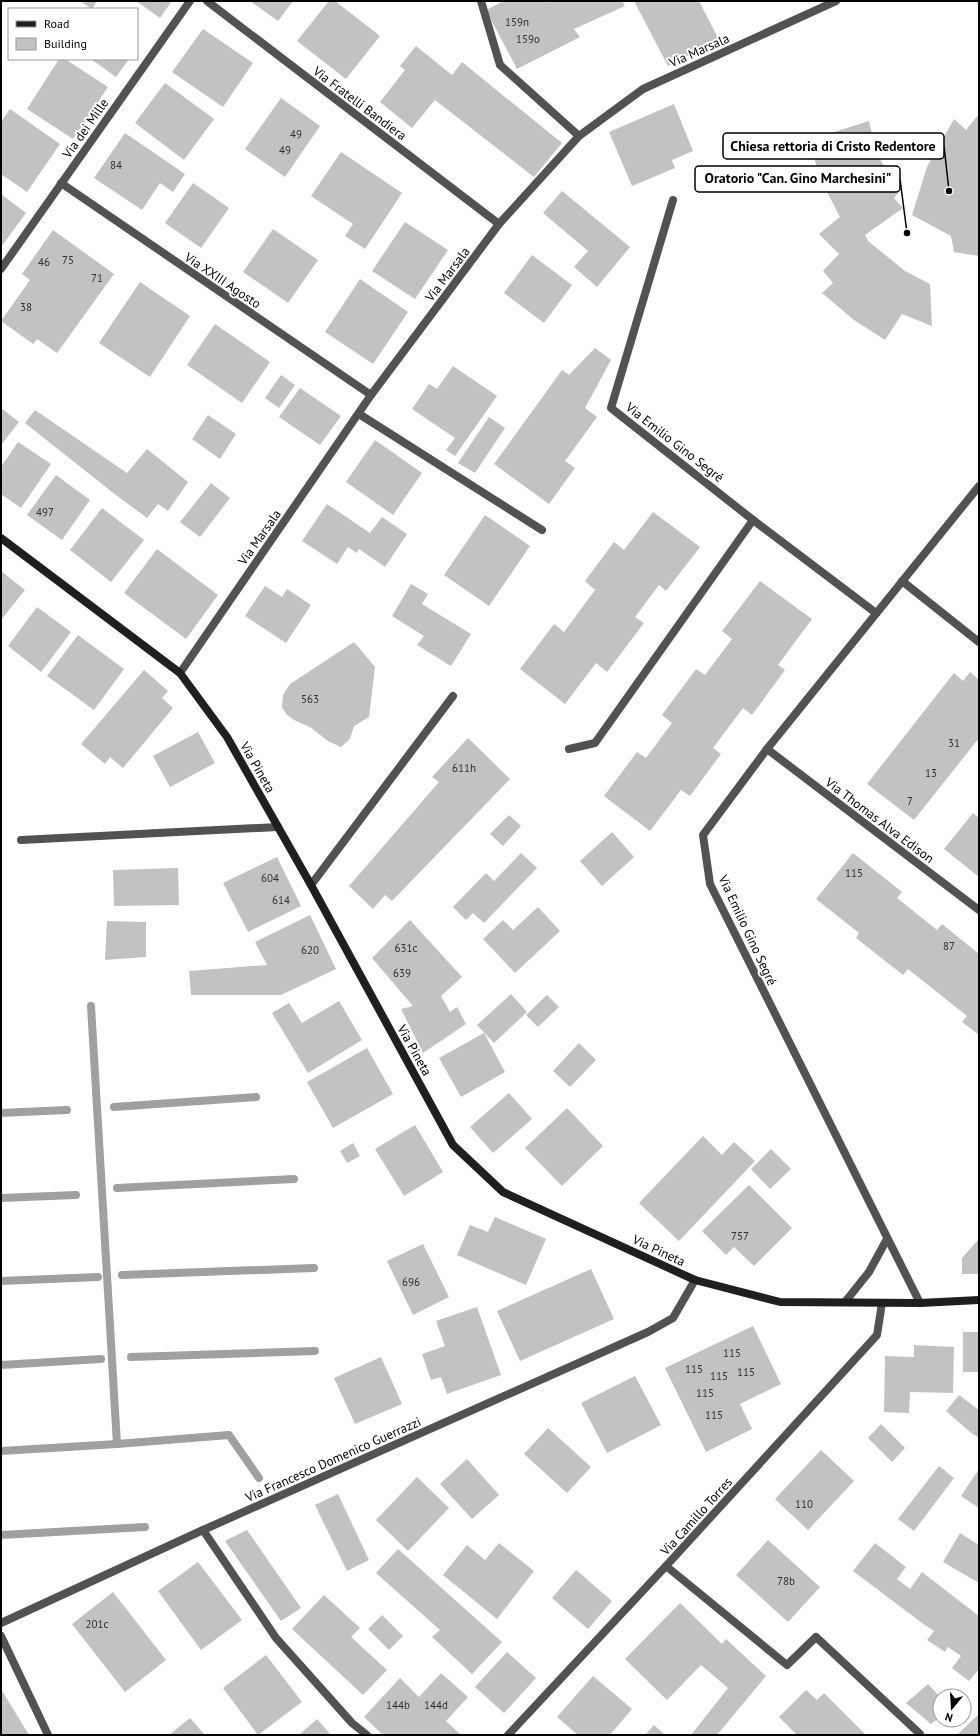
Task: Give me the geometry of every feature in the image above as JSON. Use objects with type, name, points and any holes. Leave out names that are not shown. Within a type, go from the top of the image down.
[{"type":"street","name":"Via dei Mille","points":[[1,269],[190,1]]},
{"type":"street","name":"Via Fratelli Bandiera","points":[[207,1],[499,224]]},
{"type":"street","points":[[481,1],[500,65],[579,136]]},
{"type":"street","name":"Via Marsala","points":[[180,673],[371,395],[499,224],[579,136],[643,89],[836,1]]},
{"type":"street","name":"Via XXIII Agosto","points":[[61,183],[371,395]]},
{"type":"street","name":"Via Emilio Gino Segré","points":[[673,200],[612,408],[753,520],[876,614]]},
{"type":"street","points":[[359,414],[542,530]]},
{"type":"street","name":"Via Emilio Gino Segré","points":[[920,1303],[710,884],[703,835],[767,749],[979,486]]},
{"type":"street","points":[[569,749],[595,743],[753,520]]},
{"type":"street","name":"Via Pineta","points":[[1,538],[180,673],[227,737],[311,885],[453,1145],[503,1192],[695,1280],[780,1302],[920,1303],[979,1300]]},
{"type":"street","points":[[902,581],[979,642]]},
{"type":"street","points":[[311,885],[453,696]]},
{"type":"street","name":"Via Thomas Alva Edison","points":[[767,749],[979,910]]},
{"type":"street","points":[[20,840],[278,827]]},
{"type":"street","points":[[845,1302],[869,1272],[887,1239]]},
{"type":"street","name":"Via Francesco Domenico Guerrazzi","points":[[1,1623],[203,1530],[648,1332],[672,1318],[695,1280]]},
{"type":"street","name":"Via Camillo Torres","points":[[508,1735],[666,1566],[877,1335],[882,1303]]},
{"type":"street","points":[[203,1530],[276,1638],[352,1723],[367,1735]]},
{"type":"street","points":[[666,1566],[787,1665],[816,1637],[920,1734]]},
{"type":"street","points":[[1,1636],[48,1735]]},
{"type":"building","points":[[80,1],[97,1],[93,8]]},
{"type":"building","points":[[136,1],[172,1],[160,18]]},
{"type":"building","points":[[250,1],[293,1],[278,21]]},
{"type":"building","points":[[329,1],[335,1],[380,36],[346,79],[297,41]]},
{"type":"building","points":[[504,1],[548,1],[549,3],[553,1],[622,1],[625,6],[574,29],[580,37],[517,69],[486,10]]},
{"type":"building","points":[[634,1],[699,1],[719,40],[668,66]]},
{"type":"building","points":[[203,29],[253,63],[223,107],[172,72]]},
{"type":"building","points":[[416,46],[452,75],[462,62],[562,143],[534,177],[435,100],[412,128],[380,102],[405,70],[400,66]]},
{"type":"building","points":[[58,60],[67,60],[108,87],[73,139],[27,109]]},
{"type":"building","points":[[92,60],[128,60],[116,77]]},
{"type":"building","points":[[165,83],[214,119],[184,160],[135,123]]},
{"type":"building","points":[[281,98],[320,126],[285,177],[245,149]]},
{"type":"building","points":[[674,104],[693,151],[672,160],[675,168],[632,186],[609,132]]},
{"type":"building","points":[[10,109],[60,144],[27,192],[1,174],[1,122]]},
{"type":"building","points":[[979,114],[979,256],[954,252],[951,236],[912,215],[927,167],[954,119],[966,130]]},
{"type":"building","points":[[869,121],[874,143],[881,161],[900,191],[894,198],[903,208],[865,235],[868,241],[905,271],[930,284],[932,326],[902,314],[885,340],[854,320],[822,293],[833,283],[823,271],[839,254],[819,234],[840,217],[824,186],[809,140]]},
{"type":"building","points":[[125,133],[185,174],[173,192],[160,183],[142,210],[94,178]]},
{"type":"building","points":[[341,152],[402,193],[365,249],[345,236],[353,224],[311,196]]},
{"type":"building","points":[[193,183],[229,208],[201,248],[165,223]]},
{"type":"building","points":[[562,191],[630,247],[597,287],[574,267],[588,251],[543,213]]},
{"type":"building","points":[[1,194],[26,213],[1,247]]},
{"type":"building","points":[[405,222],[448,250],[415,299],[372,271]]},
{"type":"building","points":[[273,229],[318,260],[288,303],[243,272]]},
{"type":"building","points":[[53,230],[114,274],[57,353],[37,339],[33,344],[1,321],[30,280],[22,274]]},
{"type":"building","points":[[532,255],[572,285],[544,323],[504,293]]},
{"type":"building","points":[[360,279],[408,312],[373,364],[325,332]]},
{"type":"building","points":[[140,282],[190,316],[150,377],[99,343]]},
{"type":"building","points":[[215,324],[270,362],[242,403],[187,365]]},
{"type":"building","points":[[595,348],[611,360],[585,408],[597,417],[565,461],[575,468],[549,504],[494,464],[562,370],[569,375]]},
{"type":"building","points":[[453,366],[497,396],[455,456],[446,450],[455,438],[412,409],[429,384],[437,389]]},
{"type":"building","points":[[281,375],[295,385],[279,408],[265,398]]},
{"type":"building","points":[[300,388],[341,416],[320,445],[279,417]]},
{"type":"building","points":[[1,408],[19,422],[1,445]]},
{"type":"building","points":[[35,410],[127,473],[147,449],[188,482],[168,511],[158,504],[147,518],[25,423]]},
{"type":"building","points":[[208,415],[236,434],[220,459],[192,439]]},
{"type":"building","points":[[489,417],[505,428],[475,473],[458,463]]},
{"type":"building","points":[[375,440],[422,473],[393,515],[346,482]]},
{"type":"building","points":[[18,442],[51,464],[21,508],[1,494],[1,467]]},
{"type":"building","points":[[56,475],[90,500],[62,540],[27,515]]},
{"type":"building","points":[[211,483],[230,498],[200,537],[180,522]]},
{"type":"building","points":[[327,504],[370,533],[382,517],[407,534],[385,567],[359,549],[357,553],[348,547],[337,564],[302,541]]},
{"type":"building","points":[[102,508],[144,540],[111,582],[70,550]]},
{"type":"building","points":[[653,512],[700,547],[666,591],[659,585],[635,617],[644,623],[607,672],[596,663],[565,704],[520,669],[554,624],[564,632],[595,590],[585,581],[614,542],[624,550]]},
{"type":"building","points":[[485,515],[530,546],[489,606],[444,575]]},
{"type":"building","points":[[157,549],[218,595],[186,639],[124,593]]},
{"type":"building","points":[[1,571],[25,590],[1,620]]},
{"type":"building","points":[[760,581],[812,619],[778,665],[785,670],[752,715],[743,708],[713,748],[721,754],[690,796],[681,790],[650,831],[604,796],[637,752],[646,758],[672,723],[662,715],[696,669],[705,675],[732,639],[722,631]]},
{"type":"building","points":[[411,584],[428,594],[422,604],[471,634],[451,666],[417,645],[424,636],[392,616]]},
{"type":"building","points":[[265,586],[282,597],[287,589],[311,605],[286,643],[245,616]]},
{"type":"building","points":[[37,607],[71,632],[41,672],[8,646]]},
{"type":"building","points":[[78,635],[124,669],[94,710],[47,676]]},
{"type":"building","points":[[354,642],[375,667],[369,717],[354,726],[350,739],[341,747],[328,741],[310,727],[287,715],[282,707],[283,695],[290,684]]},
{"type":"building","points":[[144,670],[168,691],[162,698],[173,708],[123,768],[110,757],[105,764],[81,744]]},
{"type":"building","points":[[970,672],[979,680],[979,738],[914,820],[867,784],[954,673],[963,681]]},
{"type":"building","points":[[198,732],[215,763],[170,787],[153,756]]},
{"type":"building","points":[[468,738],[510,779],[392,901],[385,895],[373,909],[349,886],[439,782],[432,777]]},
{"type":"building","points":[[973,813],[979,818],[979,877],[944,849]]},
{"type":"building","points":[[509,815],[521,826],[503,846],[490,834]]},
{"type":"building","points":[[612,832],[634,857],[602,886],[580,861]]},
{"type":"building","points":[[521,853],[537,868],[484,923],[473,913],[466,920],[453,907],[486,873],[494,881]]},
{"type":"building","points":[[853,853],[902,892],[897,898],[937,930],[942,924],[979,954],[979,1035],[962,1022],[967,1016],[908,969],[903,975],[856,938],[859,933],[816,899]]},
{"type":"building","points":[[277,857],[301,906],[248,932],[223,883]]},
{"type":"building","points":[[178,868],[179,905],[114,906],[113,870]]},
{"type":"building","points":[[538,907],[560,931],[515,973],[483,939],[503,920],[513,930]]},
{"type":"building","points":[[310,915],[336,969],[281,995],[191,995],[189,971],[267,965],[255,942]]},
{"type":"building","points":[[410,920],[462,977],[441,996],[450,1012],[457,1007],[466,1024],[423,1053],[401,1009],[413,1006],[372,958]]},
{"type":"building","points":[[107,921],[146,922],[146,957],[105,960]]},
{"type":"building","points":[[511,994],[527,1012],[494,1043],[477,1025]]},
{"type":"building","points":[[547,995],[559,1007],[538,1027],[526,1015]]},
{"type":"building","points":[[339,1001],[362,1040],[308,1073],[272,1013],[289,1003],[302,1023]]},
{"type":"building","points":[[484,1033],[505,1072],[461,1097],[439,1058]]},
{"type":"building","points":[[579,1043],[596,1060],[570,1087],[553,1071]]},
{"type":"building","points":[[367,1048],[393,1094],[333,1128],[307,1082]]},
{"type":"building","points":[[509,1093],[532,1119],[493,1153],[470,1127]]},
{"type":"building","points":[[567,1108],[603,1146],[562,1186],[525,1148]]},
{"type":"building","points":[[415,1125],[443,1172],[404,1196],[375,1149]]},
{"type":"building","points":[[703,1136],[722,1155],[734,1142],[755,1161],[679,1241],[639,1203]]},
{"type":"building","points":[[353,1143],[360,1156],[347,1163],[340,1151]]},
{"type":"building","points":[[771,1149],[791,1169],[770,1189],[751,1169]]},
{"type":"building","points":[[749,1185],[792,1228],[754,1266],[734,1247],[726,1255],[702,1231]]},
{"type":"building","points":[[495,1217],[546,1239],[526,1285],[457,1255],[470,1225],[488,1232]]},
{"type":"building","points":[[979,1239],[979,1274],[962,1274],[962,1258]]},
{"type":"building","points":[[423,1244],[449,1297],[413,1315],[387,1261]]},
{"type":"building","points":[[591,1269],[614,1319],[520,1361],[497,1311]]},
{"type":"building","points":[[477,1307],[501,1375],[447,1394],[441,1377],[431,1380],[422,1354],[445,1346],[436,1321]]},
{"type":"building","points":[[753,1326],[781,1384],[740,1404],[752,1429],[706,1452],[665,1368]]},
{"type":"building","points":[[963,1332],[979,1332],[979,1372],[963,1372]]},
{"type":"building","points":[[914,1345],[954,1347],[953,1393],[910,1392],[909,1413],[884,1412],[885,1356],[914,1357]]},
{"type":"building","points":[[381,1357],[402,1404],[355,1424],[334,1378]]},
{"type":"building","points":[[635,1376],[661,1425],[607,1453],[581,1403]]},
{"type":"building","points":[[959,1395],[979,1410],[979,1438],[946,1411]]},
{"type":"building","points":[[881,1424],[905,1448],[892,1462],[868,1438]]},
{"type":"building","points":[[548,1428],[591,1467],[567,1493],[524,1454]]},
{"type":"building","points":[[821,1450],[854,1481],[808,1530],[775,1499]]},
{"type":"building","points":[[467,1459],[499,1495],[472,1519],[440,1484]]},
{"type":"building","points":[[939,1466],[954,1478],[914,1531],[898,1519]]},
{"type":"building","points":[[979,1469],[979,1508],[961,1496]]},
{"type":"building","points":[[417,1477],[449,1508],[408,1551],[376,1520]]},
{"type":"building","points":[[338,1494],[369,1560],[347,1571],[315,1505]]},
{"type":"building","points":[[247,1530],[301,1608],[281,1621],[225,1541]]},
{"type":"building","points":[[960,1533],[979,1545],[979,1583],[943,1562]]},
{"type":"building","points":[[768,1540],[820,1587],[788,1622],[736,1575]]},
{"type":"building","points":[[499,1543],[534,1571],[497,1619],[443,1575],[467,1545],[485,1560]]},
{"type":"building","points":[[875,1543],[906,1567],[897,1579],[910,1589],[922,1572],[979,1616],[979,1669],[969,1681],[952,1668],[961,1656],[948,1647],[945,1652],[927,1640],[934,1631],[853,1571]]},
{"type":"building","points":[[398,1549],[502,1642],[472,1674],[432,1637],[440,1630],[376,1573]]},
{"type":"building","points":[[198,1562],[242,1620],[201,1650],[158,1591]]},
{"type":"building","points":[[576,1570],[612,1601],[588,1629],[552,1598]]},
{"type":"building","points":[[113,1592],[166,1660],[125,1692],[72,1624]]},
{"type":"building","points":[[324,1595],[360,1628],[351,1637],[387,1670],[363,1695],[292,1629]]},
{"type":"building","points":[[680,1603],[722,1644],[726,1639],[766,1676],[717,1735],[691,1735],[728,1688],[701,1665],[667,1700],[625,1659]]},
{"type":"building","points":[[382,1615],[403,1636],[389,1650],[368,1629]]},
{"type":"building","points":[[507,1652],[536,1678],[504,1713],[475,1687]]},
{"type":"building","points":[[266,1655],[302,1702],[258,1735],[223,1688]]},
{"type":"building","points":[[441,1673],[468,1697],[446,1721],[461,1735],[383,1735],[364,1717],[400,1678],[419,1697]]},
{"type":"building","points":[[593,1676],[632,1709],[610,1735],[578,1735],[557,1717]]},
{"type":"building","points":[[928,1684],[932,1688],[932,1723],[931,1724],[906,1703]]},
{"type":"building","points":[[1,1689],[29,1735],[1,1735]]},
{"type":"building","points":[[806,1690],[817,1700],[824,1693],[866,1735],[797,1735],[779,1717]]},
{"type":"building","points":[[979,1714],[979,1735],[957,1735],[964,1728],[972,1728],[972,1721]]},
{"type":"building","points":[[190,1718],[205,1735],[169,1735]]},
{"type":"building","points":[[317,1719],[331,1735],[299,1735]]},
{"type":"building","points":[[654,1725],[665,1735],[645,1735]]},
{"type":"waterway","points":[[91,1006],[117,1444]]},
{"type":"waterway","points":[[114,1107],[256,1097]]},
{"type":"waterway","points":[[1,1113],[67,1110]]},
{"type":"waterway","points":[[117,1188],[294,1179]]},
{"type":"waterway","points":[[1,1198],[76,1195]]},
{"type":"waterway","points":[[122,1275],[314,1268]]},
{"type":"waterway","points":[[1,1281],[98,1277]]},
{"type":"waterway","points":[[131,1357],[315,1351]]},
{"type":"waterway","points":[[1,1365],[101,1359]]},
{"type":"waterway","points":[[1,1451],[229,1435],[259,1478]]},
{"type":"waterway","points":[[1,1535],[145,1527]]},
{"type":"place","name":"Chiesa rettoria di Cristo Redentore","points":[[949,191]]},
{"type":"place","name":"Oratorio \"Can. Gino Marchesini\"","points":[[907,233]]}]
